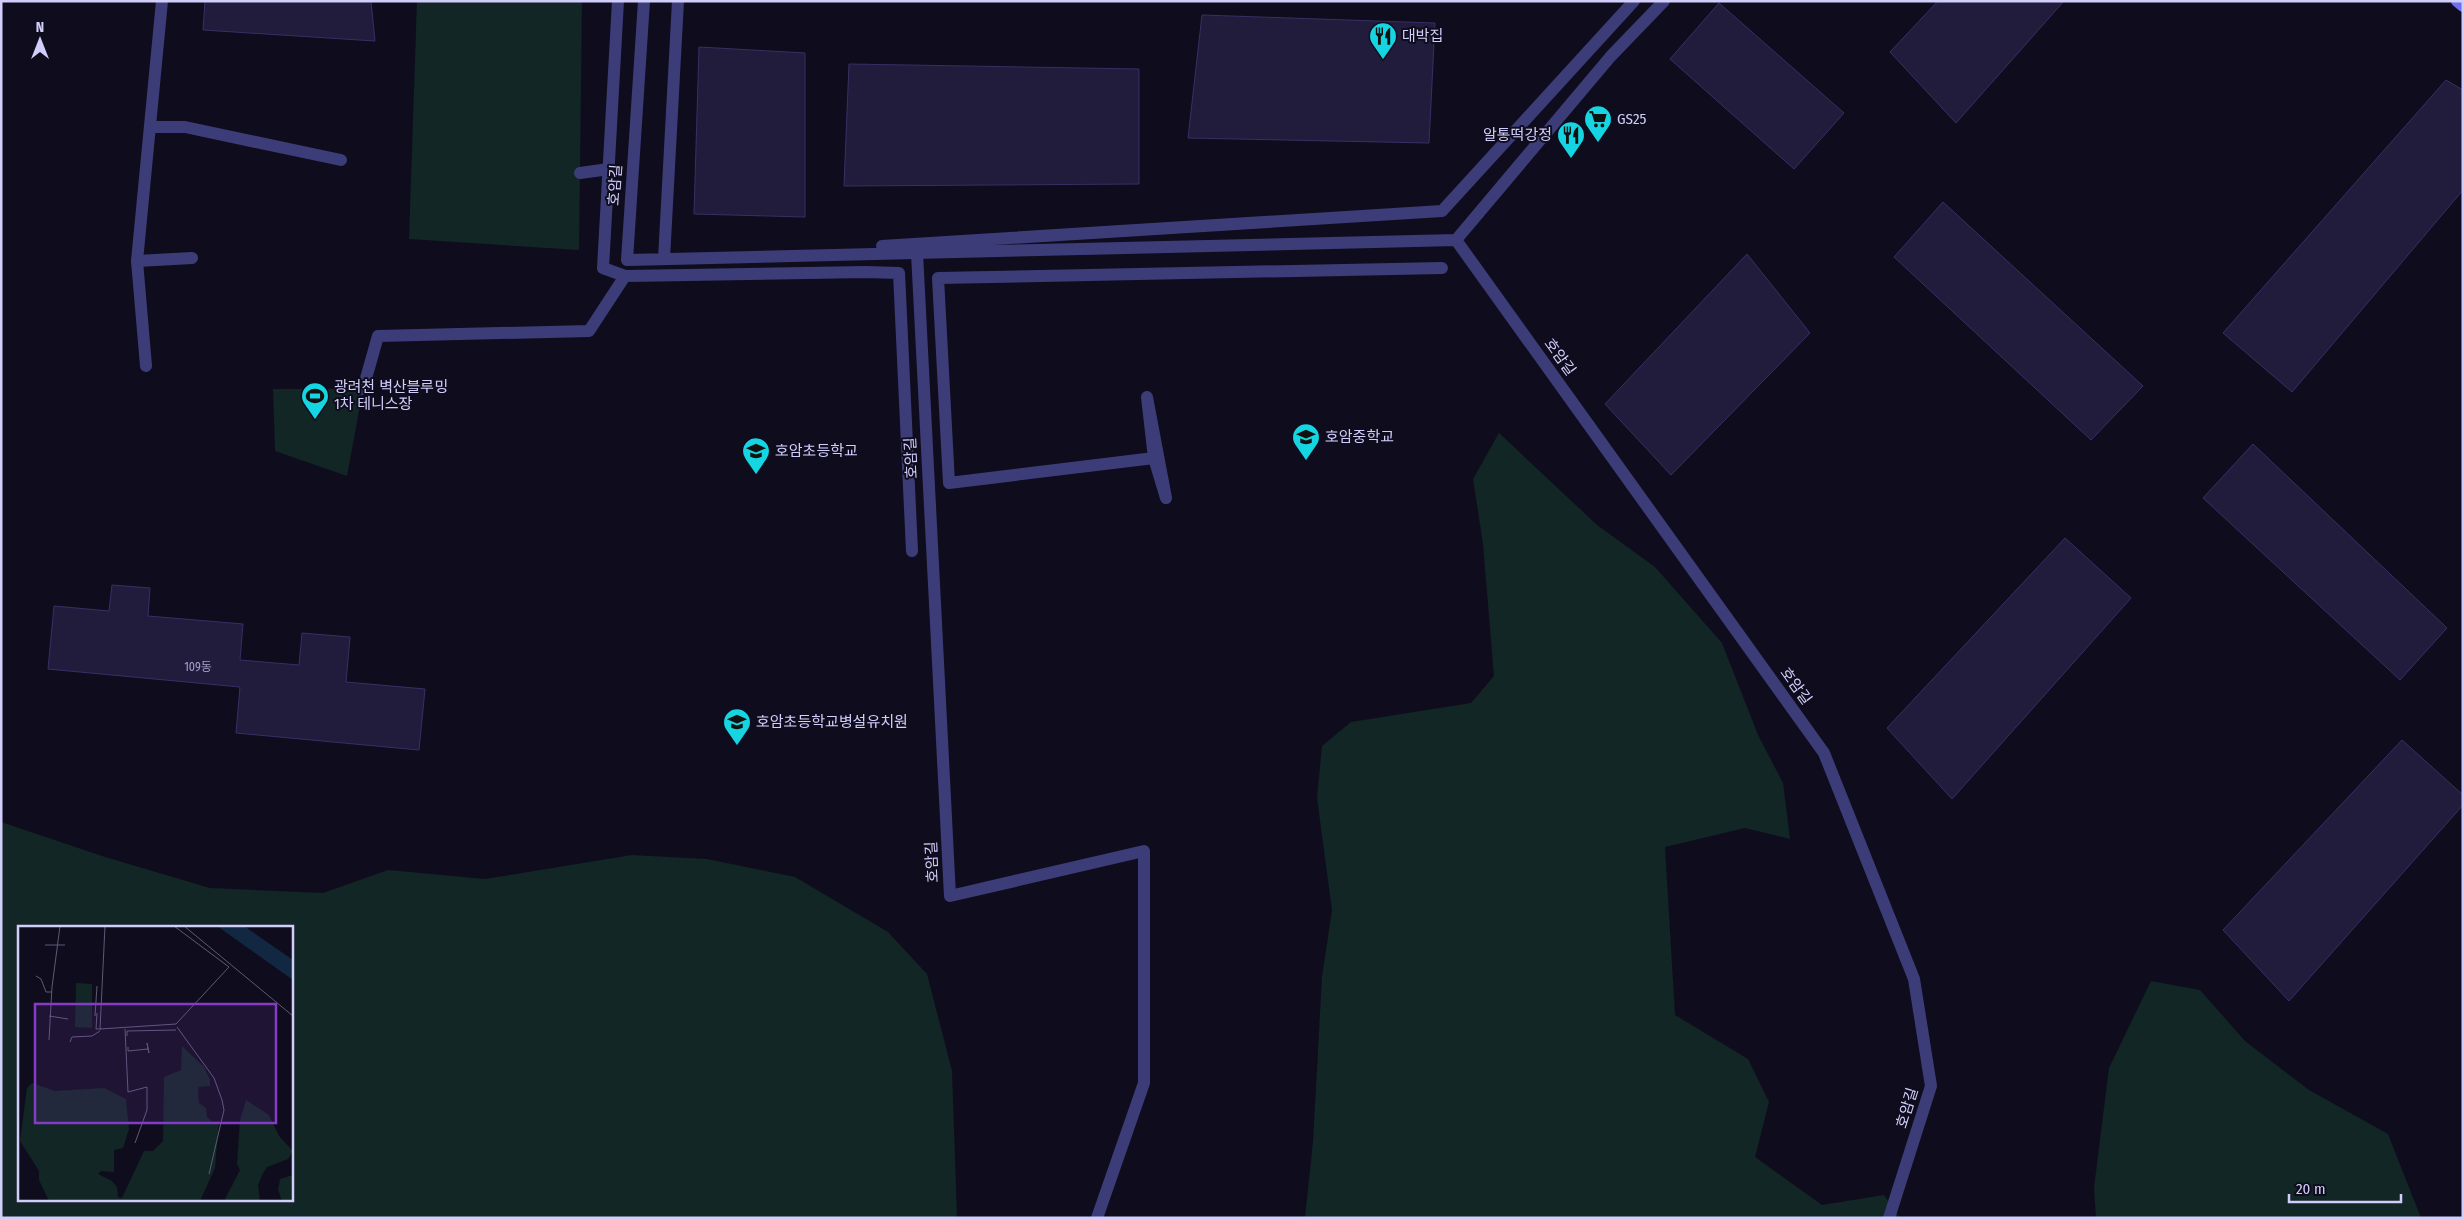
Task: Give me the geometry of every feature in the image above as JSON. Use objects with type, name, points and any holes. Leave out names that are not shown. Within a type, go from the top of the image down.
[{"type":"street","points":[[146,366],[137,261],[162,1]]},
{"type":"street","points":[[618,1],[603,268],[625,276],[899,273],[912,551]]},
{"type":"street","name":"호암길","points":[[644,1],[627,260],[1456,240],[1824,753],[1914,979],[1930,1086],[1889,1218]]},
{"type":"street","points":[[678,1],[664,259],[1442,210],[1634,1]]},
{"type":"street","points":[[1456,240],[1611,56],[1664,1]]},
{"type":"street","points":[[2457,1],[2463,6]]},
{"type":"street","points":[[150,127],[185,127],[341,160]]},
{"type":"street","points":[[580,173],[609,170]]},
{"type":"street","name":"호암길","points":[[917,253],[950,896],[1144,851],[1144,1083],[1097,1218]]},
{"type":"street","points":[[137,261],[192,258]]},
{"type":"street","points":[[1154,458],[949,483],[938,278],[1442,268]]},
{"type":"street","points":[[363,389],[378,336],[589,331],[625,276]]},
{"type":"street","points":[[1148,397],[1166,498],[1154,458],[1153,450],[1148,397]]},
{"type":"green space","points":[[417,1],[582,1],[579,250],[409,239]]},
{"type":"green space","name":"광려천 벽산블루밍 1차 테니스장","points":[[273,389],[363,389],[347,476],[275,451]]},
{"type":"green space","points":[[1499,433],[1597,525],[1655,567],[1722,643],[1758,735],[1783,783],[1790,839],[1745,828],[1665,847],[1675,1015],[1748,1059],[1769,1102],[1755,1157],[1822,1205],[1884,1195],[1900,1218],[1305,1218],[1313,1142],[1322,977],[1332,910],[1317,798],[1322,746],[1351,722],[1471,703],[1494,676],[1483,544],[1473,479]]},
{"type":"green space","points":[[1,822],[105,857],[210,888],[323,893],[388,870],[485,879],[632,855],[707,859],[795,877],[888,932],[927,974],[952,1071],[957,1218],[1,1218]]},
{"type":"green space","points":[[2151,981],[2200,990],[2245,1041],[2309,1090],[2388,1134],[2421,1218],[2096,1218],[2094,1188],[2109,1068]]},
{"type":"building","points":[[205,1],[371,1],[375,41],[203,30]]},
{"type":"building","points":[[1938,1],[2064,1],[1956,123],[1890,52]]},
{"type":"building","points":[[1719,3],[1844,113],[1794,169],[1670,59]]},
{"type":"building","points":[[1202,15],[1435,23],[1429,143],[1188,138]]},
{"type":"building","points":[[699,47],[805,53],[805,217],[694,214]]},
{"type":"building","points":[[849,64],[1139,69],[1139,184],[844,186]]},
{"type":"building","points":[[2446,80],[2463,90],[2463,190],[2292,392],[2223,333]]},
{"type":"building","points":[[1943,202],[2143,386],[2091,440],[1894,257]]},
{"type":"building","points":[[1747,254],[1810,333],[1671,475],[1605,404]]},
{"type":"building","points":[[2253,444],[2447,628],[2400,680],[2203,498]]},
{"type":"building","points":[[2065,538],[2131,598],[1952,799],[1887,728]]},
{"type":"building","points":[[112,585],[150,588],[148,616],[243,624],[240,660],[299,665],[302,633],[350,637],[346,682],[425,689],[419,750],[236,733],[240,687],[48,669],[54,606],[109,611]]},
{"type":"building","points":[[2402,740],[2463,795],[2463,805],[2289,1001],[2223,930]]},
{"type":"place","name":"대박집","points":[[1383,60]]},
{"type":"place","name":"GS25","points":[[1598,143]]},
{"type":"place","name":"알통떡강정","points":[[1571,159]]},
{"type":"place","name":"광려천 벽산블루밍 1차 테니스장","points":[[315,420]]},
{"type":"place","name":"호암중학교","points":[[1306,461]]},
{"type":"place","name":"호암초등학교","points":[[756,475]]},
{"type":"place","name":"호암초등학교병설유치원","points":[[737,746]]}]
